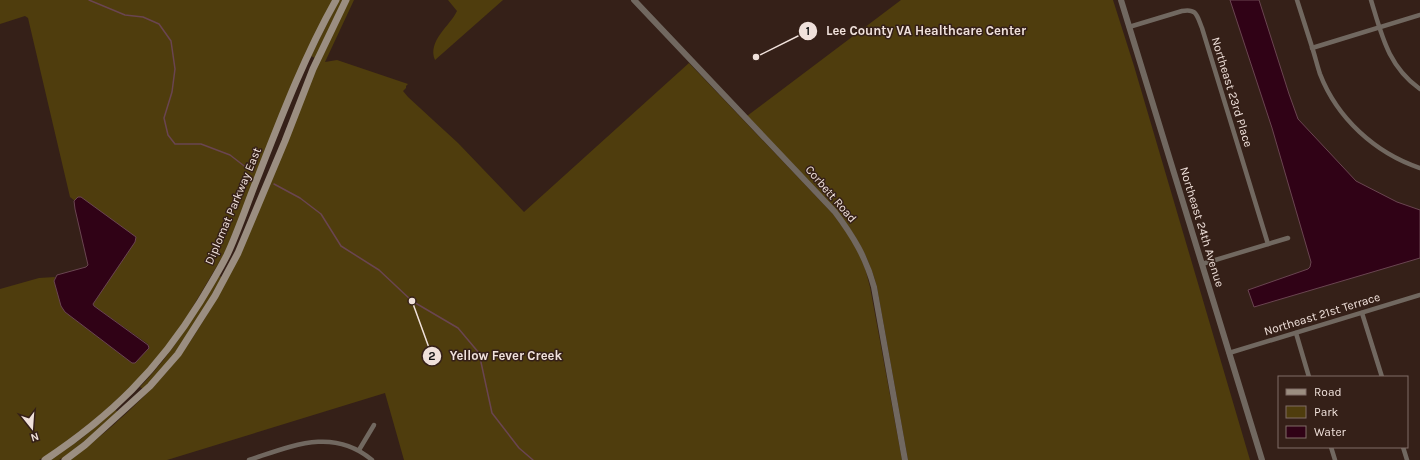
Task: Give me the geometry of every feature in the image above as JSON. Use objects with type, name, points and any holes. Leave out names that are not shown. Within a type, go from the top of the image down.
[{"type":"main road","name":"Diplomat Parkway East","points":[[45,460],[101,419],[155,366],[177,337],[218,272],[233,241],[263,163],[306,61],[336,0]]},
{"type":"main road","name":"Diplomat Parkway East","points":[[65,460],[85,445],[143,393],[178,354],[196,327],[238,253],[315,64],[346,0]]},
{"type":"main road","points":[[306,61],[315,64]]},
{"type":"main road","points":[[218,272],[226,276]]},
{"type":"main road","points":[[136,386],[143,393]]},
{"type":"street","name":"Corbett Road","points":[[634,0],[835,212],[856,241],[868,267],[874,287],[905,460]]},
{"type":"street","name":"Northeast 24th Avenue","points":[[1121,0],[1262,460]]},
{"type":"street","points":[[1297,0],[1320,74],[1327,89],[1342,112],[1368,139],[1387,153],[1420,168]]},
{"type":"street","points":[[1371,0],[1387,50],[1394,62],[1408,79],[1420,89]]},
{"type":"street","name":"Northeast 23rd Place","points":[[1129,27],[1182,11],[1190,10],[1195,12],[1202,28],[1268,244]]},
{"type":"street","points":[[1312,48],[1420,15]]},
{"type":"street","points":[[1202,264],[1288,238]]},
{"type":"street","name":"Northeast 21st Terrace","points":[[1229,353],[1420,295]]},
{"type":"street","points":[[1362,313],[1382,376]]},
{"type":"street","points":[[1296,333],[1309,376]]},
{"type":"street","points":[[359,450],[374,426]]},
{"type":"street","points":[[249,460],[306,443],[319,441],[343,443],[359,450],[372,460]]},
{"type":"street","points":[[1331,448],[1335,460]]},
{"type":"street","points":[[1404,448],[1408,460]]},
{"type":"green space","points":[[0,0],[333,0],[224,254],[179,330],[141,377],[99,416],[59,447],[39,460],[0,460],[0,289],[39,278],[55,277],[54,281],[65,312],[132,363],[135,363],[149,348],[148,344],[93,304],[94,302],[81,197],[78,197],[75,201],[70,197],[28,18],[25,16],[0,24]]},
{"type":"green space","points":[[339,0],[343,0],[315,58],[311,56]]},
{"type":"green space","points":[[349,0],[354,0],[325,62],[337,60],[408,84],[403,91],[408,97],[458,143],[524,212],[689,63],[833,214],[854,243],[865,268],[870,287],[902,460],[404,460],[385,393],[167,460],[70,460],[114,425],[155,385],[189,343],[217,298],[315,70]]},
{"type":"green space","points":[[448,0],[503,0],[435,60],[433,53],[434,46],[440,34],[457,11]]},
{"type":"green space","points":[[901,0],[1113,0],[1134,66],[1250,460],[908,460],[877,287],[865,254],[848,226],[828,201],[747,116]]},
{"type":"green space","points":[[219,276],[222,277],[213,294],[176,352],[143,389],[140,387],[173,348]]},
{"type":"green space","points":[[115,410],[119,412],[74,450],[59,460],[50,460],[81,439]]},
{"type":"water","points":[[1230,0],[1259,0],[1298,119],[1356,181],[1397,202],[1420,210],[1420,258],[1254,307],[1248,290],[1308,269],[1311,262],[1272,128]]},
{"type":"water","points":[[78,197],[81,197],[136,237],[135,242],[93,304],[148,345],[149,348],[135,363],[132,363],[65,312],[61,306],[54,281],[57,275],[86,267],[88,265],[75,209],[74,201]]},
{"type":"waterway","points":[[89,0],[125,15],[143,17],[159,24],[171,41],[175,69],[172,92],[164,118],[168,135],[175,144],[201,144],[230,155],[252,172]]},
{"type":"waterway","points":[[274,184],[300,198],[321,214],[341,246],[379,270],[412,301],[458,328],[479,353],[492,413],[519,448],[533,460]]},
{"type":"place","name":"Lee County VA Healthcare Center","points":[[756,57]]},
{"type":"place","name":"Yellow Fever Creek","points":[[412,301]]}]
